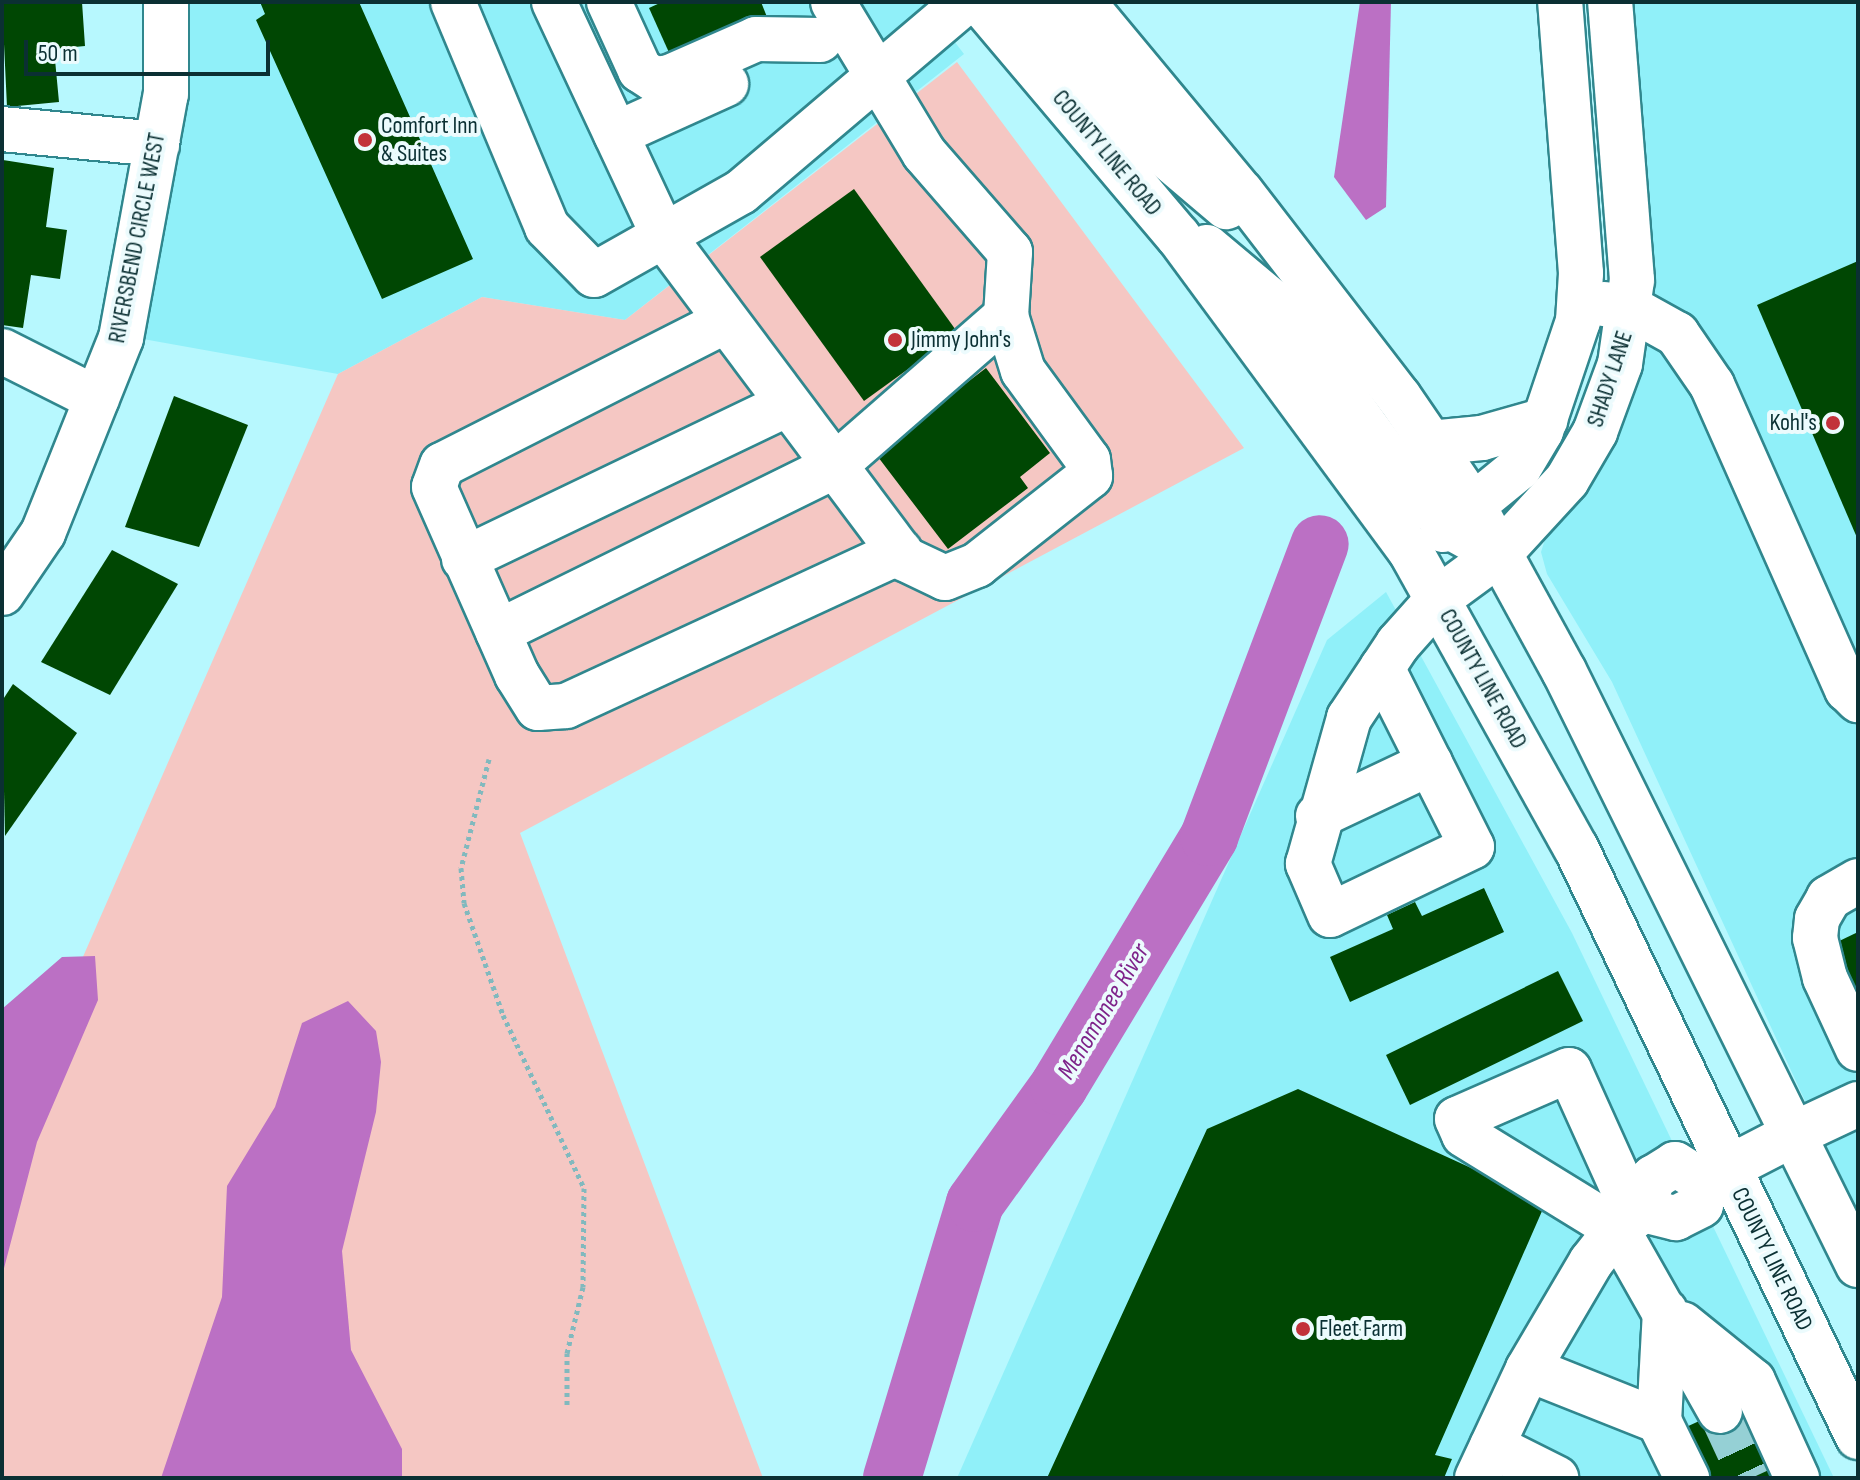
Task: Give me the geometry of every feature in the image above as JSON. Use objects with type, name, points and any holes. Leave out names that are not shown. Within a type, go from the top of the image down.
[{"type":"main road","name":"RIVERSBEND CIRCLE WEST","points":[[2,593],[43,533],[121,338],[166,94],[166,2]]},
{"type":"main road","points":[[453,2],[547,227],[594,275],[741,192],[965,2]]},
{"type":"main road","points":[[554,2],[632,127]]},
{"type":"main road","points":[[594,2],[664,237],[833,467],[900,552],[945,578],[977,565],[1090,476],[1088,460],[1023,371],[1006,316],[1010,252],[924,153],[877,76],[834,23]]},
{"type":"main road","points":[[609,2],[640,70],[654,79],[670,77],[756,39],[834,23]]},
{"type":"main road","name":"COUNTY LINE ROAD","points":[[980,2],[1136,187],[1411,552],[1576,848],[1714,1174],[1761,1238],[1858,1437]]},
{"type":"main road","points":[[1031,2],[1160,151],[1306,277]]},
{"type":"main road","points":[[1083,2],[1306,277],[1430,443],[1461,515]]},
{"type":"main road","name":"SHADY LANE","points":[[1411,552],[1513,475],[1545,420],[1567,365],[1580,301],[1560,2]]},
{"type":"main road","name":"SHADY LANE","points":[[1430,763],[1472,847],[1330,915],[1308,864],[1318,816],[1349,718],[1382,668],[1439,598],[1499,554],[1567,480],[1595,432],[1620,364],[1630,308],[1610,2]]},
{"type":"main road","points":[[632,127],[834,23]]},
{"type":"main road","points":[[2,129],[157,144]]},
{"type":"main road","points":[[1136,187],[1281,309],[1401,475],[1461,515],[1499,554],[1564,671],[1858,1265]]},
{"type":"main road","points":[[1580,301],[1630,308],[1677,334],[1712,385],[1847,689],[1858,700]]},
{"type":"main road","points":[[498,632],[833,467],[1006,316]]},
{"type":"main road","points":[[726,321],[442,465],[434,487],[498,632],[538,708],[566,706],[900,552]]},
{"type":"main road","points":[[2,351],[97,399]]},
{"type":"main road","points":[[464,559],[787,404]]},
{"type":"main road","points":[[1430,443],[1482,438],[1545,420]]},
{"type":"main road","points":[[1318,816],[1430,763],[1382,668]]},
{"type":"main road","points":[[1858,881],[1829,898],[1817,919],[1815,938],[1825,978],[1858,1049]]},
{"type":"main road","points":[[1556,1478],[1485,1462],[1528,1369],[1591,1262],[1632,1219],[1653,1178],[1675,1164],[1714,1174],[1858,1104]]},
{"type":"main road","points":[[1632,1219],[1665,1311],[1720,1411]]},
{"type":"main road","points":[[1761,1238],[1858,1386]]},
{"type":"main road","points":[[1665,1311],[1659,1421],[1687,1478]]},
{"type":"main road","points":[[1665,1311],[1753,1381],[1797,1478]]},
{"type":"main road","points":[[1528,1369],[1659,1421]]},
{"type":"path","points":[[489,759],[461,868],[464,903],[503,1015],[584,1188],[583,1287],[567,1353],[567,1405]]},
{"type":"shaded area","points":[[180,2],[924,2],[964,54],[625,320],[482,297],[338,374],[143,339],[180,111]]},
{"type":"shaded area","points":[[1360,2],[1391,2],[1386,207],[1366,220],[1334,177]]},
{"type":"shaded area","points":[[1621,2],[1858,2],[1858,1216],[1612,682],[1547,574],[1541,552],[1548,530],[1619,404]]},
{"type":"shaded area","points":[[957,62],[1244,448],[520,833],[763,1478],[2,1478],[2,1167],[26,1087],[338,374],[482,297],[625,320]]},
{"type":"shaded area","points":[[1386,592],[1572,933],[1834,1478],[957,1478],[1327,640]]},
{"type":"shaded area","points":[[95,956],[98,1000],[37,1142],[2,1276],[2,1009],[62,957]]},
{"type":"shaded area","points":[[348,1001],[376,1031],[381,1062],[376,1112],[342,1251],[351,1350],[402,1449],[402,1478],[161,1478],[222,1297],[227,1186],[275,1107],[302,1023]]},
{"type":"building","points":[[2,2],[82,2],[85,46],[54,49],[59,102],[7,107]]},
{"type":"building","name":"Comfort Inn & Suites","points":[[260,2],[359,2],[473,259],[382,299],[256,20],[265,14]]},
{"type":"building","points":[[662,2],[761,2],[769,22],[671,57],[649,8]]},
{"type":"building","points":[[3,160],[54,168],[46,227],[67,230],[60,279],[31,275],[23,328],[2,325]]},
{"type":"building","points":[[854,189],[958,333],[864,401],[760,257]]},
{"type":"building","name":"Kohl's","points":[[1858,261],[1858,540],[1757,305]]},
{"type":"building","points":[[986,368],[1050,453],[1020,477],[1028,488],[948,549],[875,453]]},
{"type":"building","points":[[174,396],[248,425],[199,547],[125,527]]},
{"type":"building","points":[[112,550],[178,584],[110,695],[41,662]]},
{"type":"building","points":[[13,684],[77,733],[5,836],[2,701]]},
{"type":"building","points":[[1484,888],[1504,932],[1350,1002],[1330,957],[1393,929],[1387,915],[1415,902],[1422,916]]},
{"type":"building","points":[[1858,932],[1858,997],[1833,944]]},
{"type":"building","points":[[1558,971],[1583,1021],[1410,1105],[1386,1055]]},
{"type":"building","name":"Fleet Farm","points":[[1298,1089],[1546,1202],[1435,1455],[1452,1459],[1444,1478],[1047,1478],[1207,1129]]},
{"type":"building","points":[[1747,1399],[1780,1473],[1769,1478],[1707,1478],[1684,1428]]},
{"type":"waterway","name":"Menomonee River","points":[[892,1478],[975,1203],[1059,1086],[1209,837],[1320,544]]},
{"type":"tunnel","points":[[1720,1411],[1751,1478]]},
{"type":"place","name":"Comfort Inn & Suites","points":[[365,140]]},
{"type":"place","name":"Jimmy John's","points":[[895,340]]},
{"type":"place","name":"Kohl's","points":[[1833,423]]},
{"type":"place","name":"Fleet Farm","points":[[1303,1329]]}]
